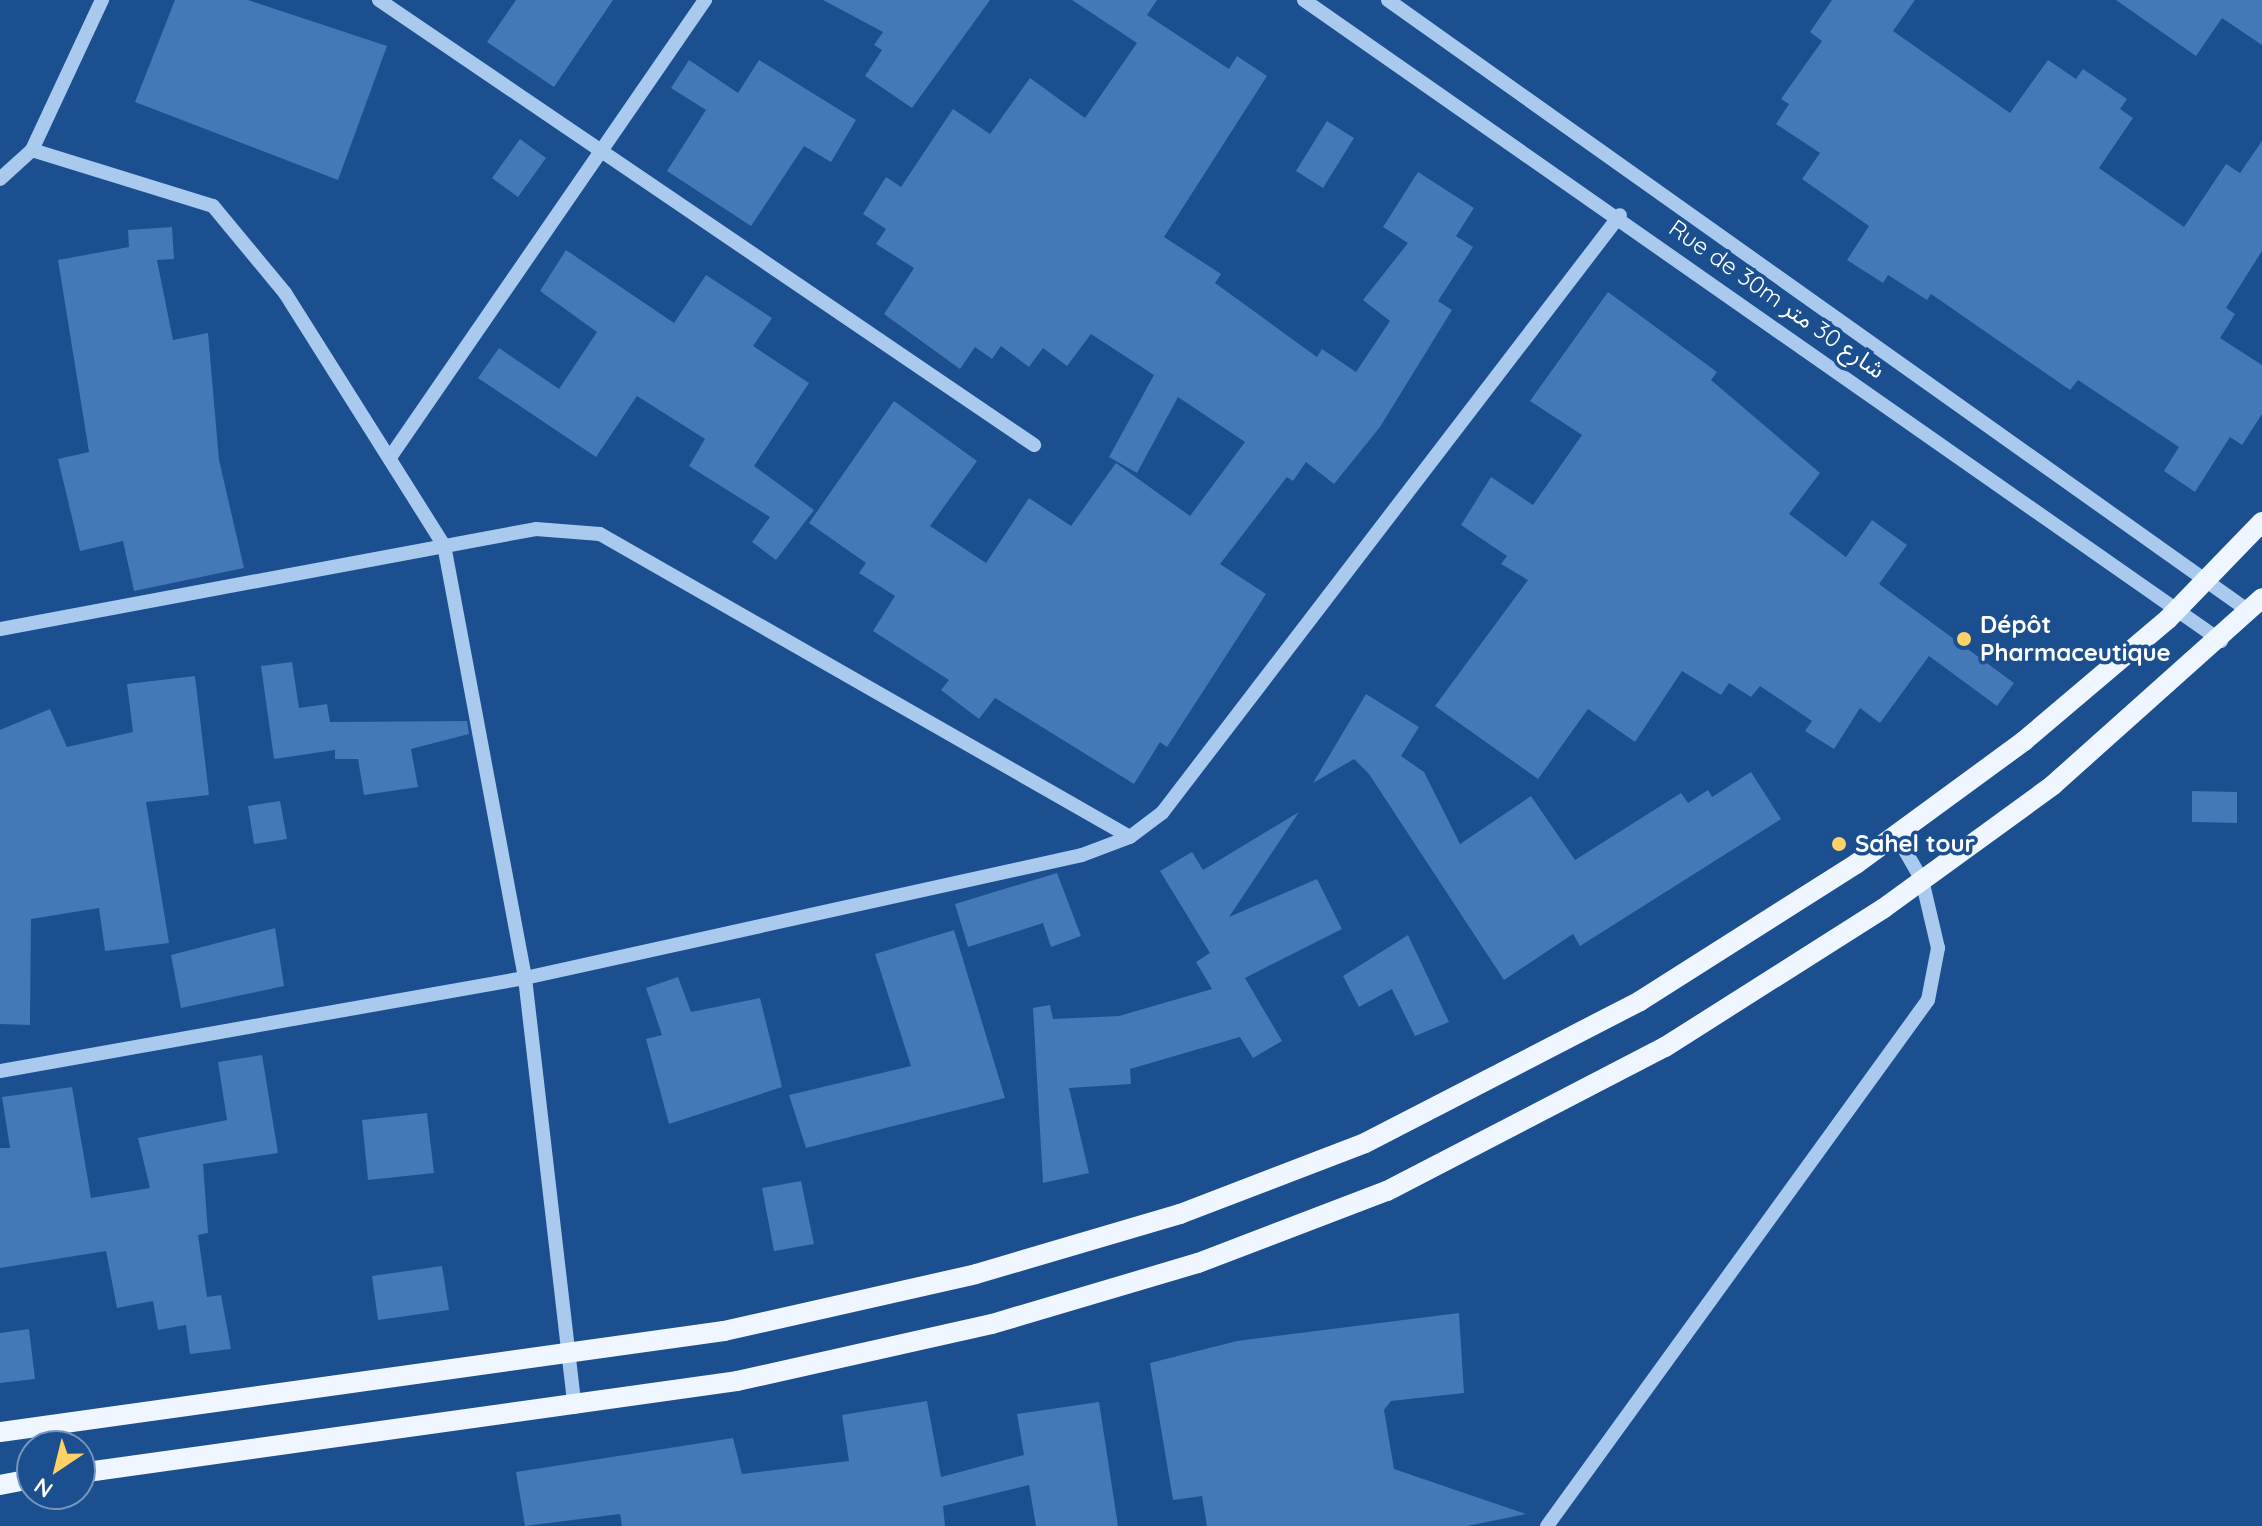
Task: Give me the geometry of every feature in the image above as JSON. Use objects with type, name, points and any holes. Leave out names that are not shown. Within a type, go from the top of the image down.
[{"type":"main road","points":[[0,1432],[571,1358],[976,1274],[1180,1214],[1365,1143],[1640,1001],[1896,835],[2024,741],[2177,610],[2262,522]]},
{"type":"main road","points":[[96,1471],[575,1407],[737,1381],[992,1324],[1198,1263],[1387,1191],[1665,1047],[1922,880],[2053,785],[2221,641],[2256,605]]},
{"type":"street","points":[[0,179],[32,150],[102,0]]},
{"type":"street","points":[[379,0],[1034,445]]},
{"type":"street","points":[[391,456],[705,0]]},
{"type":"street","name":"Rue de 30m شارع 30 متر","points":[[1304,0],[1620,215],[2221,641]]},
{"type":"street","name":"Rue de 30m شارع 30 متر","points":[[1388,0],[2210,578],[2256,605]]},
{"type":"street","points":[[32,150],[213,206],[285,293],[391,456],[444,545],[525,978],[575,1407]]},
{"type":"street","points":[[0,1071],[525,978],[1082,855],[1130,837],[1162,813],[1620,215]]},
{"type":"street","points":[[0,629],[536,529],[600,534],[629,546],[1130,837]]},
{"type":"street","points":[[1547,1526],[1928,1000],[1938,948],[1922,880],[1896,835]]},
{"type":"building","points":[[175,0],[248,0],[387,46],[338,180],[135,102]]},
{"type":"building","points":[[516,0],[613,0],[554,87],[487,42]]},
{"type":"building","points":[[823,0],[990,0],[912,108],[865,76],[882,50],[874,45],[883,32]]},
{"type":"building","points":[[1072,0],[1157,0],[1147,15],[1229,69],[1237,56],[1267,76],[1164,237],[1221,274],[1215,283],[1317,357],[1322,349],[1356,372],[1390,321],[1363,300],[1408,243],[1383,227],[1418,172],[1474,208],[1456,236],[1473,247],[1438,301],[1452,310],[1380,427],[1334,484],[1306,462],[1293,481],[1287,477],[1220,564],[1266,594],[1167,747],[1160,742],[1134,784],[995,698],[979,719],[941,690],[949,680],[873,631],[895,596],[859,573],[866,563],[809,523],[894,401],[977,461],[930,526],[986,563],[1029,498],[1071,526],[1116,463],[1190,516],[1245,442],[1178,397],[1137,473],[1109,457],[1154,375],[1091,334],[1067,366],[1043,348],[1029,367],[1001,346],[992,359],[975,347],[960,369],[884,314],[914,268],[876,244],[886,229],[863,214],[886,177],[901,187],[953,109],[990,134],[1030,78],[1085,118],[1137,43]]},
{"type":"building","points":[[1832,0],[1915,0],[1893,31],[2010,113],[2048,60],[2076,79],[2083,69],[2127,99],[2120,109],[2133,118],[2099,168],[2184,227],[2226,164],[2240,173],[2262,141],[2262,251],[2226,308],[2235,314],[2220,338],[2262,365],[2262,414],[2242,445],[2230,437],[2195,492],[2164,471],[2179,447],[2078,380],[2070,390],[1931,294],[1927,300],[1888,275],[1883,283],[1847,260],[1869,226],[1802,179],[1820,153],[1776,124],[1789,104],[1781,99],[1822,41],[1810,32]]},
{"type":"building","points":[[2116,0],[2262,0],[2262,45],[2222,18],[2196,56]]},
{"type":"building","points":[[689,60],[738,93],[759,60],[856,120],[831,162],[804,146],[751,226],[667,171],[706,110],[671,88]]},
{"type":"building","points":[[1327,121],[1354,138],[1323,188],[1296,171]]},
{"type":"building","points":[[520,139],[546,158],[518,197],[492,178]]},
{"type":"building","points":[[172,227],[174,259],[157,260],[173,340],[208,333],[219,460],[244,568],[134,591],[123,541],[80,551],[58,459],[89,452],[58,260],[129,247],[128,230]]},
{"type":"building","points":[[566,250],[674,323],[706,275],[772,318],[753,346],[809,383],[754,466],[814,510],[776,560],[752,542],[770,517],[689,466],[705,439],[637,396],[596,457],[478,378],[499,348],[559,389],[597,332],[540,291]]},
{"type":"building","points":[[1608,292],[1717,372],[1711,380],[1820,473],[1789,514],[1846,557],[1872,520],[1907,545],[1879,584],[2014,683],[1997,706],[1929,656],[1880,723],[1860,708],[1834,749],[1805,731],[1812,721],[1760,686],[1751,697],[1729,683],[1721,695],[1682,671],[1635,742],[1588,709],[1538,779],[1435,706],[1528,580],[1501,564],[1507,556],[1461,525],[1491,477],[1533,505],[1582,435],[1530,401]]},
{"type":"building","points":[[292,662],[299,708],[327,704],[330,722],[467,721],[469,734],[411,749],[418,787],[364,795],[358,759],[335,759],[335,750],[274,759],[261,666]]},
{"type":"building","points":[[195,676],[209,795],[146,802],[169,943],[105,951],[99,908],[31,919],[30,1025],[0,1024],[0,730],[50,709],[67,747],[133,732],[127,684]]},
{"type":"building","points":[[1366,694],[1419,727],[1401,756],[1424,772],[1460,844],[1531,796],[1575,860],[1681,793],[1688,803],[1708,790],[1712,797],[1751,772],[1781,819],[1580,946],[1573,934],[1504,980],[1369,774],[1354,759],[1313,783]]},
{"type":"building","points":[[2192,791],[2237,792],[2237,823],[2192,822]]},
{"type":"building","points":[[280,801],[287,839],[254,844],[248,806]]},
{"type":"building","points":[[1299,812],[1229,917],[1317,879],[1342,929],[1245,978],[1282,1041],[1253,1058],[1240,1037],[1130,1069],[1131,1084],[1069,1088],[1089,1173],[1043,1183],[1033,1008],[1050,1005],[1053,1019],[1119,1016],[1212,989],[1196,962],[1210,953],[1160,871],[1192,852],[1203,870]]},
{"type":"building","points":[[1057,873],[1081,936],[1051,947],[1043,923],[968,947],[955,904]]},
{"type":"building","points":[[275,928],[284,986],[181,1008],[171,955]]},
{"type":"building","points":[[954,930],[1005,1098],[806,1148],[789,1095],[911,1066],[875,954]]},
{"type":"building","points":[[1408,935],[1449,1022],[1415,1036],[1392,989],[1359,1007],[1343,976]]},
{"type":"building","points":[[678,977],[691,1012],[760,998],[782,1087],[669,1124],[646,1039],[662,1035],[646,988]]},
{"type":"building","points":[[262,1055],[278,1153],[203,1164],[208,1233],[198,1235],[207,1297],[221,1295],[231,1349],[190,1354],[186,1325],[158,1330],[153,1301],[117,1308],[106,1251],[0,1268],[0,1148],[10,1148],[2,1097],[72,1087],[91,1198],[150,1188],[138,1138],[227,1120],[218,1062]]},
{"type":"building","points":[[427,1113],[434,1173],[368,1180],[362,1120]]},
{"type":"building","points":[[801,1181],[814,1244],[774,1251],[762,1188]]},
{"type":"building","points":[[442,1266],[449,1310],[378,1320],[372,1276]]},
{"type":"building","points":[[1459,1313],[1464,1393],[1391,1401],[1384,1410],[1394,1469],[1526,1514],[1467,1526],[1207,1526],[1202,1496],[1173,1500],[1150,1363],[1237,1341]]},
{"type":"building","points":[[29,1329],[35,1379],[0,1383],[0,1333]]},
{"type":"building","points":[[927,1401],[941,1477],[1024,1455],[1017,1414],[1099,1402],[1118,1526],[1036,1526],[1029,1485],[943,1506],[945,1526],[622,1526],[620,1514],[525,1526],[516,1472],[733,1438],[742,1474],[849,1461],[842,1415]]},
{"type":"place","name":"Dépôt Pharmaceutique","points":[[1964,639]]},
{"type":"place","name":"Sahel tour","points":[[1839,844]]}]
